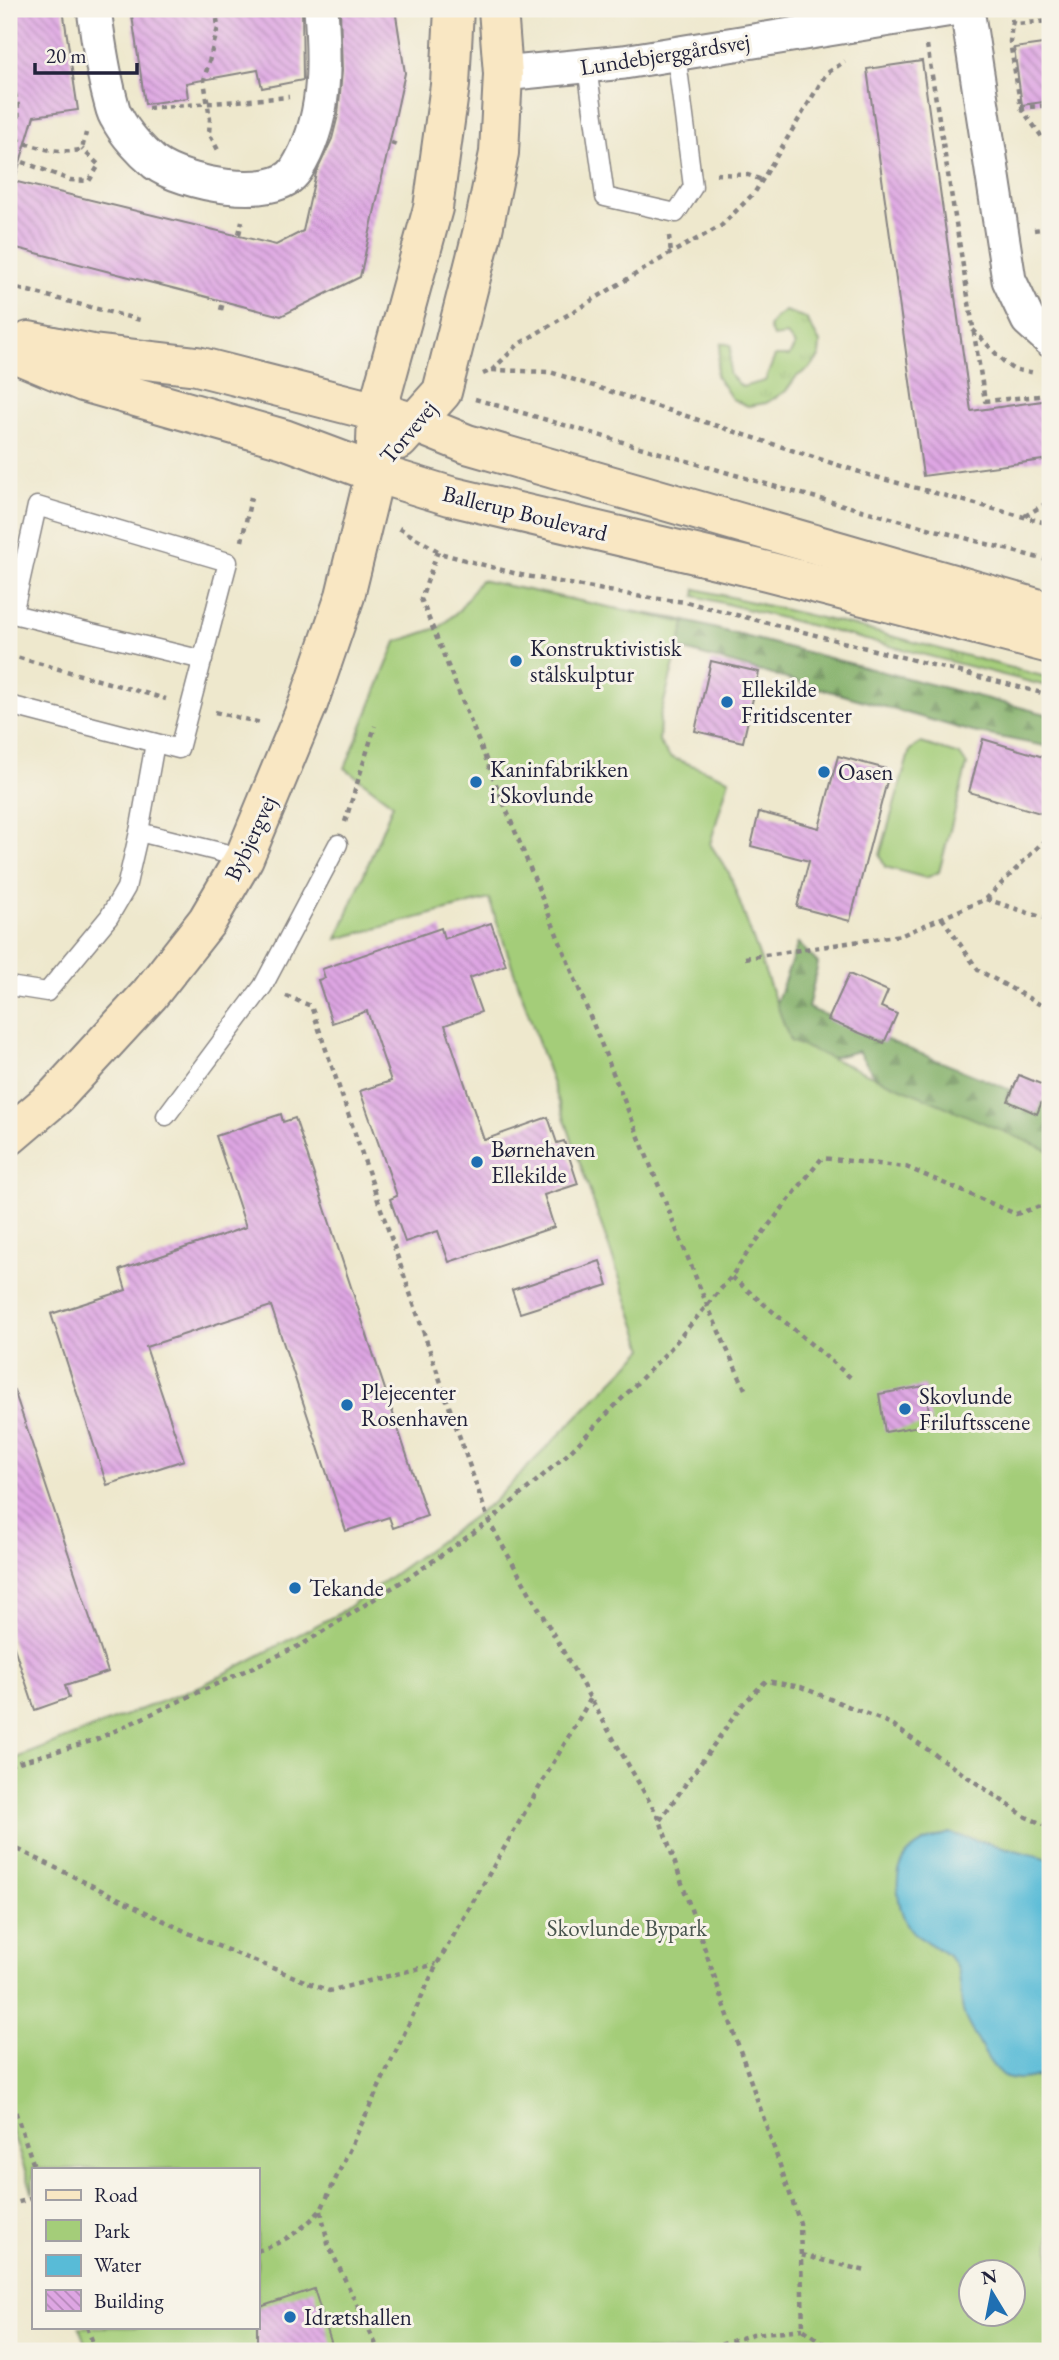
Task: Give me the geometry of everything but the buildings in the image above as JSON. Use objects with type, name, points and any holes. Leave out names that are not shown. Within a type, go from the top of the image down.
[{"type":"street","points":[[94,9],[102,68],[115,115],[138,145],[156,164],[216,186],[239,189],[285,179],[295,172],[316,122],[322,94],[324,62],[321,9]]},
{"type":"street","name":"Torvevej","points":[[370,491],[377,412],[433,208],[450,85],[454,9]]},
{"type":"street","name":"Torvevej","points":[[370,491],[413,422],[442,392],[480,242],[499,153],[503,74],[498,9]]},
{"type":"street","points":[[968,9],[1009,280],[1028,320],[1050,340]]},
{"type":"street","name":"Lundebjerggårdsvej","points":[[503,74],[587,67],[937,11]]},
{"type":"street","name":"Ballerup Boulevard","points":[[9,337],[93,354],[197,366],[377,412],[413,422],[467,444],[1050,612]]},
{"type":"street","name":"Ballerup Boulevard","points":[[9,351],[83,383],[284,439],[370,491],[450,496],[767,571],[1050,644]]},
{"type":"street","name":"Bybjergvej","points":[[9,1136],[56,1096],[149,995],[207,921],[244,858],[296,732],[345,596],[370,491]]},
{"type":"lane","points":[[587,67],[605,197],[676,213],[693,187],[677,53]]},
{"type":"lane","points":[[9,705],[179,749],[191,706],[203,660],[228,562],[37,506],[11,613],[203,660]]},
{"type":"lane","points":[[9,986],[47,992],[109,917],[126,888],[155,743]]},
{"type":"lane","points":[[139,832],[244,858]]},
{"type":"lane","points":[[166,1116],[263,986],[338,844]]},
{"type":"path","points":[[216,9],[218,28],[204,79],[209,104],[209,133],[215,148],[243,163],[250,188]]},
{"type":"path","points":[[1010,9],[1010,42],[1021,108],[1050,148]]},
{"type":"path","points":[[937,11],[973,329],[985,401],[1050,395]]},
{"type":"path","points":[[999,18],[1016,24],[1050,21]]},
{"type":"path","points":[[9,85],[15,92],[19,118],[9,159]]},
{"type":"path","points":[[82,149],[86,133],[93,127],[115,115],[144,108],[322,94]]},
{"type":"path","points":[[9,132],[14,138],[56,151],[72,153],[82,149]]},
{"type":"path","points":[[23,162],[69,180],[89,181],[99,165],[82,149]]},
{"type":"path","points":[[691,170],[748,175],[762,180]]},
{"type":"path","points":[[221,310],[223,302]]},
{"type":"path","points":[[973,329],[1005,364],[1014,369],[1042,374]]},
{"type":"path","points":[[442,392],[492,370],[550,372],[872,476],[1050,524]]},
{"type":"path","points":[[442,392],[481,400],[780,488],[1050,561]]},
{"type":"path","points":[[370,491],[438,551],[522,575],[642,597],[687,602],[1050,695]]},
{"type":"path","points":[[228,562],[240,552],[251,497]]},
{"type":"path","points":[[1024,517],[1050,501]]},
{"type":"path","points":[[438,551],[421,600],[707,1305],[745,1389]]},
{"type":"path","points":[[9,655],[296,732]]},
{"type":"path","points":[[338,844],[375,726]]},
{"type":"path","points":[[745,958],[902,934],[986,899],[1046,839],[1050,839]]},
{"type":"path","points":[[986,899],[1050,920]]},
{"type":"path","points":[[942,918],[978,970],[1050,1010]]},
{"type":"path","points":[[263,986],[311,1006],[489,1522],[660,1821],[800,2223],[803,2329]]},
{"type":"path","points":[[9,1765],[95,1740],[303,1644],[414,1574],[489,1522],[570,1451],[620,1402],[731,1277],[822,1158],[906,1167],[1016,1214],[1050,1203]]},
{"type":"path","points":[[731,1277],[851,1378]]},
{"type":"path","points":[[660,1821],[743,1704],[766,1682],[802,1687],[889,1723],[1026,1817],[1050,1827]]},
{"type":"path","points":[[259,2250],[273,2246],[302,2229],[320,2210],[437,1964],[591,1699]]},
{"type":"path","points":[[9,1845],[204,1940],[329,1991],[437,1964]]},
{"type":"path","points":[[9,2093],[35,2168]]},
{"type":"path","points":[[9,2205],[32,2198]]},
{"type":"path","points":[[320,2210],[328,2244],[379,2351]]},
{"type":"path","points":[[801,2255],[866,2272]]},
{"type":"path","points":[[88,2328],[96,2351]]},
{"type":"path","points":[[702,2351],[753,2334],[803,2329],[834,2351]]},
{"type":"green space","points":[[785,311],[806,318],[820,343],[819,357],[810,368],[796,377],[786,391],[766,403],[748,406],[732,399],[716,375],[721,343],[731,345],[729,374],[742,387],[765,381],[775,356],[789,356],[795,345],[787,335],[773,337],[769,327],[775,318]]},
{"type":"green space","name":"Skovlunde Bypark","points":[[480,580],[685,623],[660,717],[659,742],[670,757],[729,779],[710,844],[729,873],[790,1041],[1050,1151],[1050,2351],[88,2351],[79,2328],[259,2328],[259,2168],[32,2168],[32,2191],[9,2123],[9,1761],[203,1685],[340,1613],[492,1503],[644,1349],[489,899],[337,939],[393,804],[345,768],[396,642],[440,627],[460,609]]},
{"type":"green space","points":[[500,589],[678,619],[1050,715],[1050,747],[973,732],[685,650],[507,619]]},
{"type":"green space","points":[[696,589],[838,622],[1050,678],[1050,687],[695,596]]},
{"type":"green space","points":[[921,743],[960,755],[967,765],[939,872],[926,878],[885,867],[880,855],[910,750]]},
{"type":"green space","points":[[798,943],[818,963],[808,1008],[1050,1106],[1050,1176],[895,1107],[858,1051],[801,1066],[775,1006]]},
{"type":"water","points":[[949,1833],[1050,1859],[1050,2073],[1014,2079],[999,2072],[986,2056],[965,2018],[956,1967],[943,1952],[915,1934],[904,1918],[898,1877],[904,1859],[918,1845]]},
{"type":"place","name":"Konstruktivistisk stålskulptur","points":[[516,661]]},
{"type":"place","name":"Ellekilde Fritidscenter","points":[[727,702]]},
{"type":"place","name":"Oasen","points":[[824,772]]},
{"type":"place","name":"Kaninfabrikken i Skovlunde","points":[[476,782]]},
{"type":"place","name":"Børnehaven Ellekilde","points":[[477,1162]]},
{"type":"place","name":"Plejecenter Rosenhaven","points":[[347,1405]]},
{"type":"place","name":"Skovlunde Friluftsscene","points":[[905,1409]]},
{"type":"place","name":"Tekande","points":[[295,1588]]},
{"type":"place","name":"Idrætshallen","points":[[290,2317]]}]
